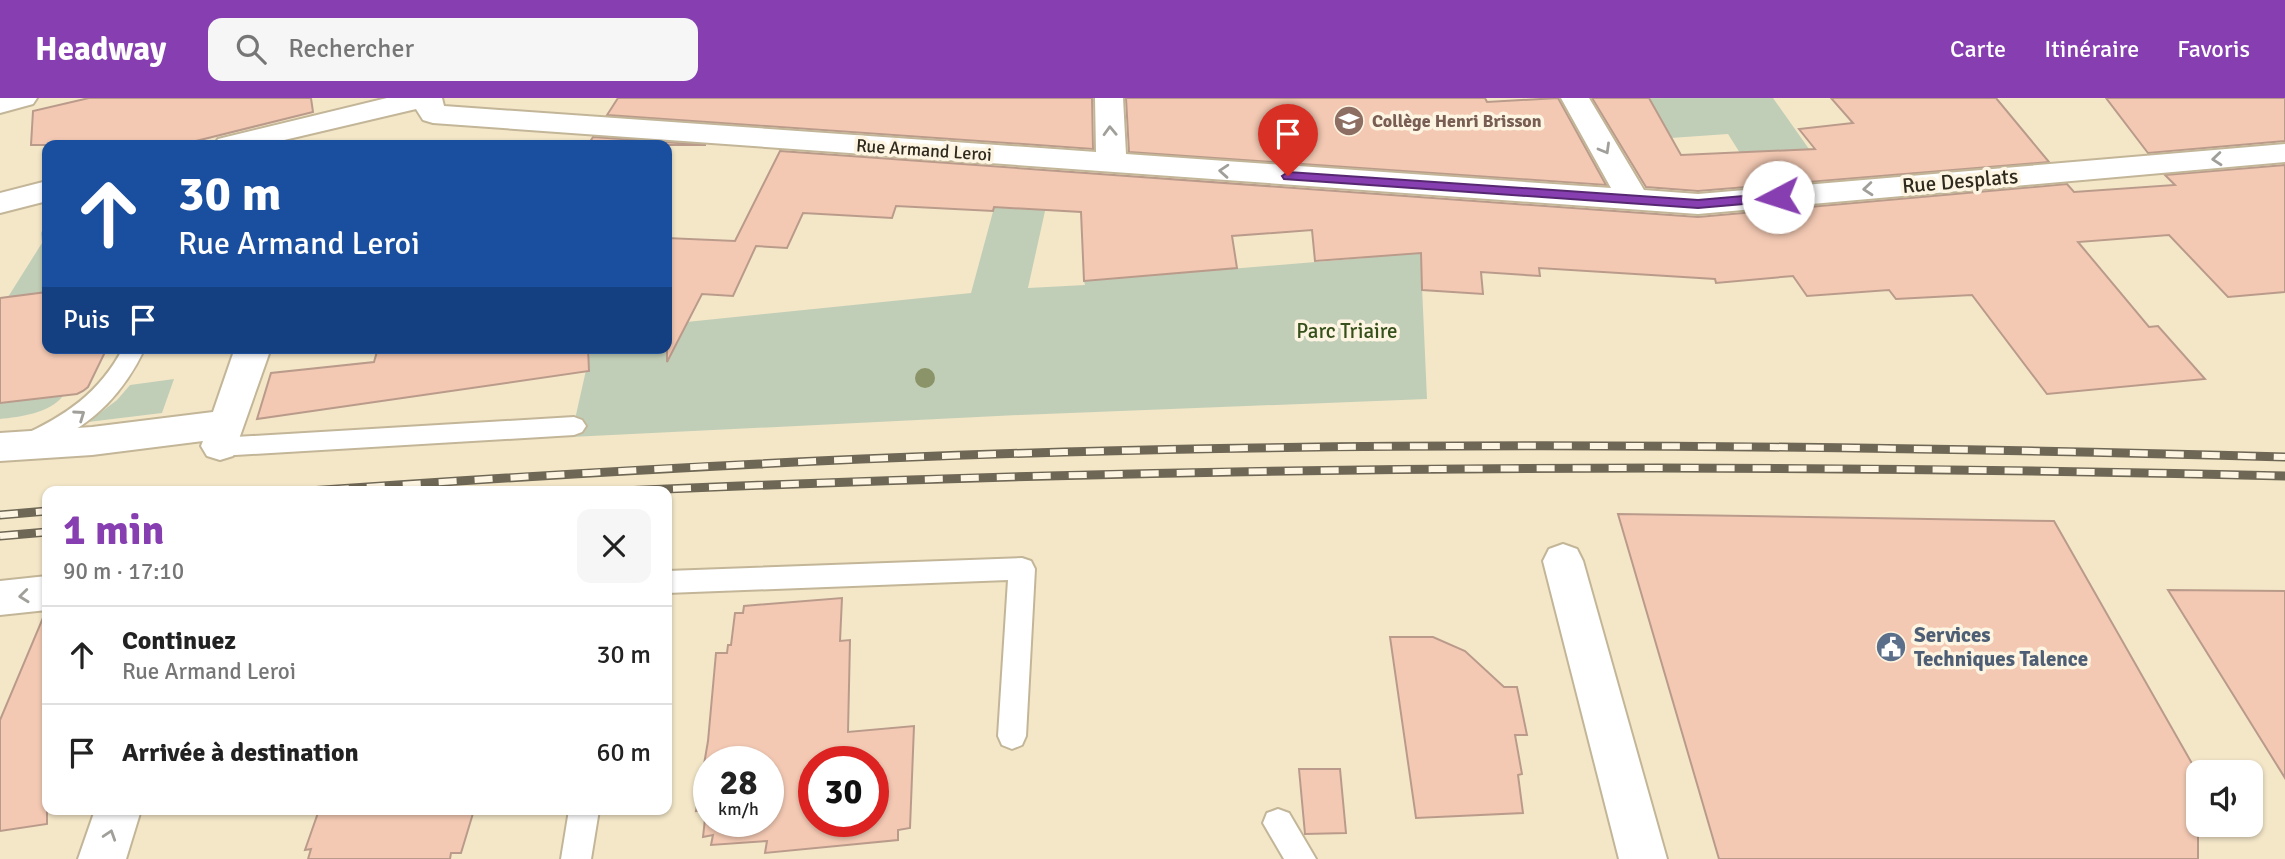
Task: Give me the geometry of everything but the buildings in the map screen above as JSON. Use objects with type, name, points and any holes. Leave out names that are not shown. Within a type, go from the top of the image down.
[{"type":"street","points":[[0,104],[23,98]]},
{"type":"street","name":"Rue Armand Leroi","points":[[249,140],[427,98],[433,114],[1634,200]]},
{"type":"street","points":[[1109,98],[1111,163]]},
{"type":"street","points":[[1575,98],[1634,200]]},
{"type":"street","name":"Rue Desplats","points":[[1634,200],[1698,204],[2285,153]]},
{"type":"street","points":[[0,202],[42,193]]},
{"type":"street","points":[[10,446],[224,435],[251,354]]},
{"type":"street","points":[[1563,561],[1643,859]]},
{"type":"street","points":[[0,598],[42,594]]},
{"type":"street","points":[[102,859],[116,815]]},
{"type":"lane","points":[[10,446],[52,433],[85,413],[113,387],[124,372],[132,354]]},
{"type":"lane","points":[[224,435],[573,426]]},
{"type":"lane","points":[[672,582],[1022,569],[1012,736]]},
{"type":"lane","points":[[576,859],[583,815]]},
{"type":"lane","points":[[1278,823],[1301,859]]},
{"type":"green space","points":[[1649,98],[1773,98],[1828,176],[1757,180],[1728,134],[1671,138]]},
{"type":"green space","name":"Parc Triaire","points":[[1004,171],[1053,175],[1028,288],[1364,258],[1356,192],[1418,196],[1427,399],[571,437],[590,354],[672,354],[672,323],[971,293]]},
{"type":"green space","points":[[42,243],[42,293],[8,297]]},
{"type":"green space","points":[[174,379],[162,413],[88,422],[117,400],[130,385]]},
{"type":"green space","points":[[63,396],[43,410],[0,419],[0,403]]},
{"type":"railway","points":[[386,486],[776,463],[1217,449],[1674,446],[2285,457]]},
{"type":"railway","points":[[672,489],[1022,477],[1443,469],[1863,469],[2285,476]]},
{"type":"railway","points":[[0,515],[42,511]]},
{"type":"railway","points":[[0,536],[42,532]]},
{"type":"place","name":"Collège Henri Brisson","points":[[1349,121]]},
{"type":"place","name":"Services Techniques Talence","points":[[1891,647]]},
{"type":"route","points":[[1288,176],[1698,204],[1778,197]]}]
